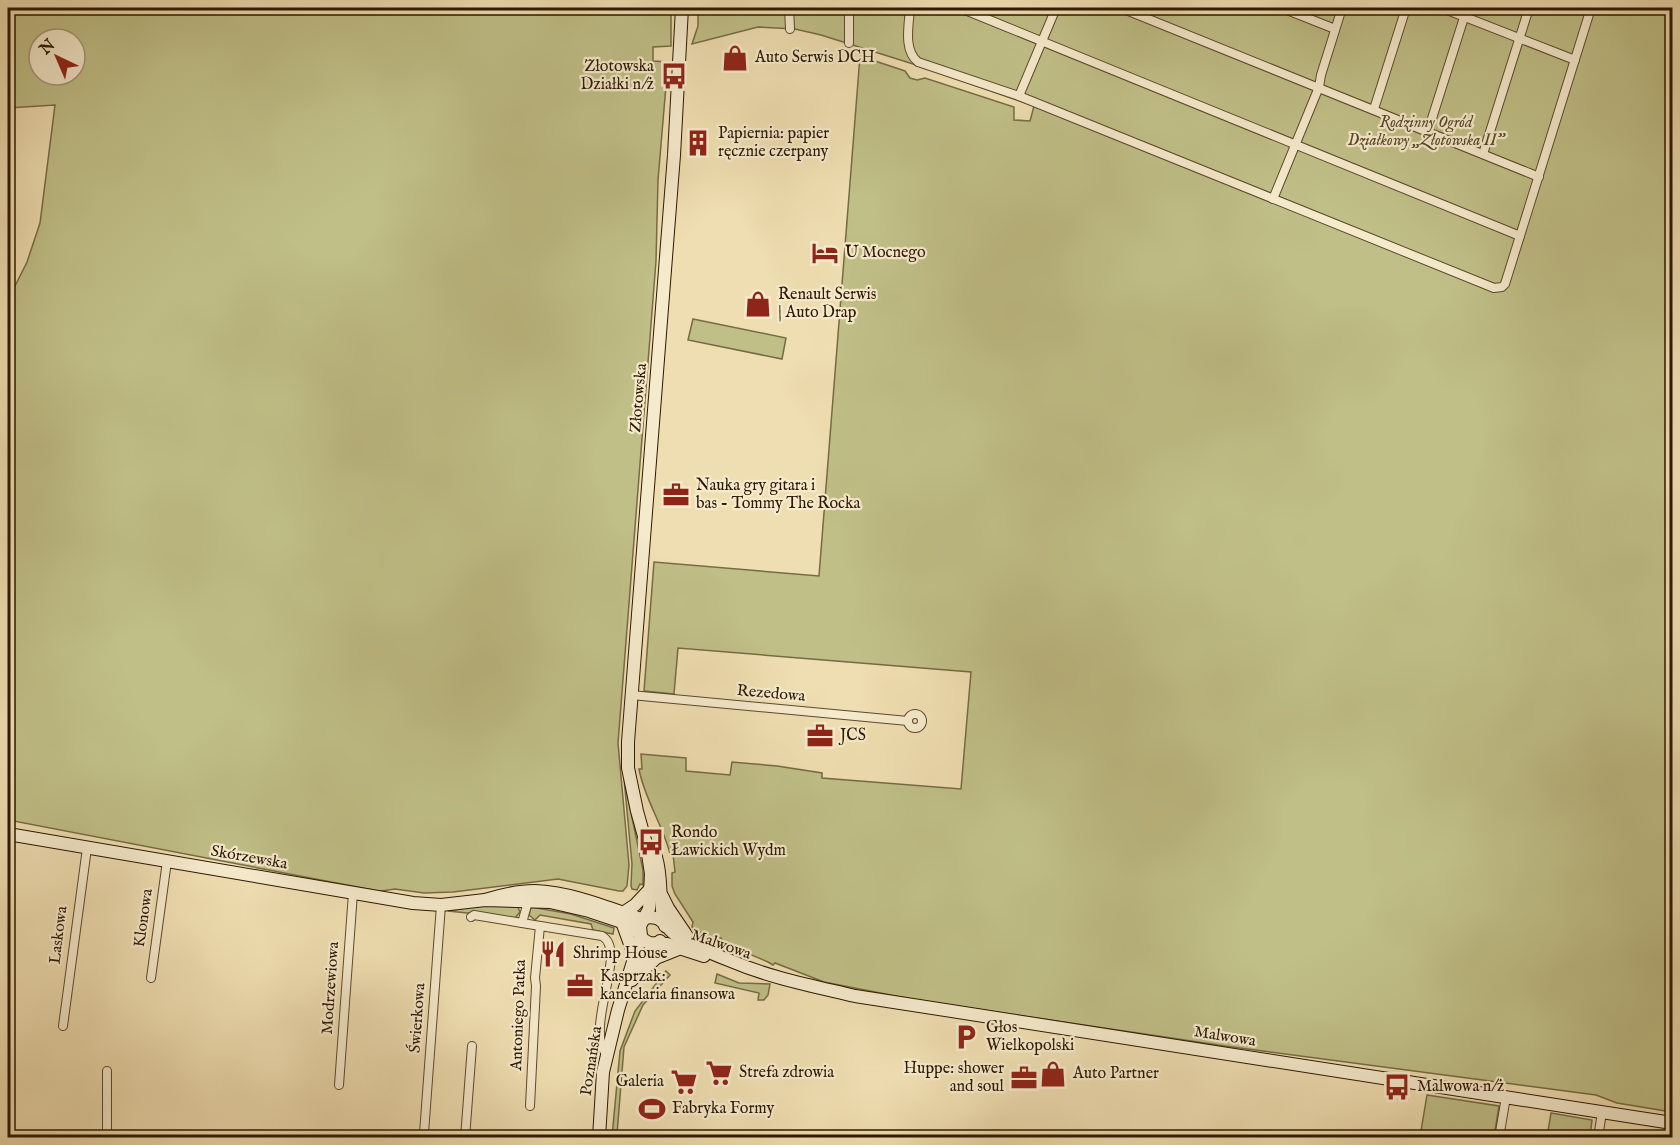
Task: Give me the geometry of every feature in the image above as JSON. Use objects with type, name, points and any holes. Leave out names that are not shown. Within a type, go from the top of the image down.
[{"type":"street","name":"Złotowska","points":[[645,919],[656,890],[659,870],[633,791],[627,753],[674,155],[682,8]]},
{"type":"street","points":[[789,8],[790,29]]},
{"type":"street","points":[[849,8],[849,43]]},
{"type":"street","points":[[910,8],[909,48],[912,57],[918,62],[1019,96],[1494,288],[1505,284],[1591,8]]},
{"type":"street","points":[[960,8],[1520,236]]},
{"type":"street","points":[[1019,96],[1056,8]]},
{"type":"street","points":[[1121,8],[1539,177]]},
{"type":"street","points":[[1282,8],[1335,29]]},
{"type":"street","points":[[1273,199],[1319,87],[1342,8]]},
{"type":"street","points":[[1374,109],[1406,8]]},
{"type":"street","points":[[1442,8],[1466,12],[1519,39],[1575,60]]},
{"type":"street","points":[[1483,154],[1529,8]]},
{"type":"street","points":[[1428,131],[1466,12]]},
{"type":"street","name":"Rezedowa","points":[[631,696],[908,721]]},
{"type":"street","name":"Skórzewska","points":[[8,834],[413,903],[441,905],[530,896],[622,917],[645,919]]},
{"type":"street","name":"Laskowa","points":[[63,1026],[87,848]]},
{"type":"street","name":"Klonowa","points":[[151,978],[167,861]]},
{"type":"street","name":"Złotowska","points":[[656,890],[664,925]]},
{"type":"street","points":[[637,946],[622,917],[656,890]]},
{"type":"street","name":"Malwowa","points":[[656,890],[675,919],[686,946]]},
{"type":"street","name":"Modrzewiowa","points":[[339,1085],[353,893]]},
{"type":"street","points":[[522,923],[530,896]]},
{"type":"street","name":"Świerkowa","points":[[424,1133],[441,905]]},
{"type":"street","points":[[471,917],[474,915],[602,936],[609,942],[608,983],[599,1024],[600,1044],[607,1055]]},
{"type":"street","name":"Skórzewska","points":[[622,917],[634,928],[637,946]]},
{"type":"street","points":[[626,989],[647,954],[665,935],[664,925],[657,918],[649,917],[640,926],[637,946]]},
{"type":"street","name":"Malwowa","points":[[664,925],[686,946]]},
{"type":"street","name":"Antoniego Patka","points":[[530,1106],[535,978],[540,926]]},
{"type":"street","points":[[637,946],[646,942],[657,943]]},
{"type":"street","name":"Malwowa","points":[[657,943],[686,946],[746,972],[774,976],[855,996],[1672,1123]]},
{"type":"street","name":"Poznańska","points":[[599,1137],[603,1072],[637,946]]},
{"type":"street","points":[[626,989],[652,961],[686,946]]},
{"type":"street","points":[[465,1137],[472,1046]]},
{"type":"street","points":[[106,1071],[107,1137]]},
{"type":"street","points":[[1499,1137],[1506,1097]]},
{"type":"street","points":[[1598,1137],[1602,1112]]},
{"type":"green space","points":[[8,8],[671,8],[671,46],[653,47],[653,61],[668,62],[658,180],[656,261],[618,743],[629,865],[627,886],[623,891],[558,879],[453,892],[424,893],[395,889],[374,892],[8,820],[8,300],[27,262],[40,223],[55,105],[8,108]]},
{"type":"green space","name":"Rodzinny Ogród Działkowy „Złotowska II”","points":[[698,8],[1672,8],[1672,1112],[1617,1103],[1596,1095],[1225,1046],[916,1000],[824,982],[775,963],[773,965],[714,939],[722,940],[721,938],[706,936],[692,927],[693,922],[672,886],[672,873],[675,872],[673,854],[670,854],[641,780],[639,769],[642,769],[641,754],[686,758],[686,771],[730,775],[732,762],[822,773],[822,778],[961,789],[971,672],[678,648],[674,694],[644,691],[654,562],[819,576],[860,56],[905,71],[910,78],[917,80],[925,78],[1014,107],[1014,120],[1030,121],[1034,106],[929,69],[795,29],[758,27],[692,44],[698,26]]},
{"type":"green space","points":[[693,319],[786,338],[782,359],[688,340]]},
{"type":"green space","points":[[624,779],[643,870],[643,885],[640,884],[637,890],[632,889],[631,886],[632,864]]},
{"type":"green space","points":[[490,904],[517,905],[520,912],[515,918],[448,911]]},
{"type":"green space","points":[[531,907],[571,914],[614,928],[613,934],[593,930],[591,924],[540,915],[535,920],[529,915]]},
{"type":"green space","points":[[666,971],[670,975],[643,1005],[624,1047],[617,1134],[624,1135],[623,1137],[612,1137],[620,1051],[635,1011]]},
{"type":"green space","points":[[717,974],[739,983],[770,984],[768,995],[764,1000],[758,1000],[759,993],[715,983]]},
{"type":"green space","points":[[1427,1095],[1499,1106],[1494,1137],[1420,1137]]},
{"type":"green space","points":[[1551,1113],[1592,1120],[1590,1137],[1547,1137]]},
{"type":"place","name":"Auto Serwis DCH","points":[[735,58]]},
{"type":"place","name":"Złotowska Działki n/ż","points":[[674,76]]},
{"type":"place","name":"Papiernia: papier ręcznie czerpany","points":[[698,143]]},
{"type":"place","name":"U Mocnego","points":[[825,253]]},
{"type":"place","name":"Renault Serwis | Auto Drap","points":[[758,304]]},
{"type":"place","name":"Nauka gry gitara i bas - Tommy The Rocka","points":[[676,495]]},
{"type":"place","name":"JCS","points":[[820,736]]},
{"type":"place","name":"Rondo Ławickich Wydm","points":[[651,842]]},
{"type":"place","name":"Shrimp House","points":[[553,954]]},
{"type":"place","name":"Kasprzak: kancelaria finansowa","points":[[580,986]]},
{"type":"place","name":"Głos Wielkopolski","points":[[966,1037]]},
{"type":"place","name":"Strefa zdrowia","points":[[719,1073]]},
{"type":"place","name":"Auto Partner","points":[[1053,1074]]},
{"type":"place","name":"Huppe: shower and soul","points":[[1024,1078]]},
{"type":"place","name":"Galeria","points":[[684,1082]]},
{"type":"place","name":"Malwowa n/ż","points":[[1397,1087]]},
{"type":"place","name":"Fabryka Formy","points":[[652,1109]]}]
